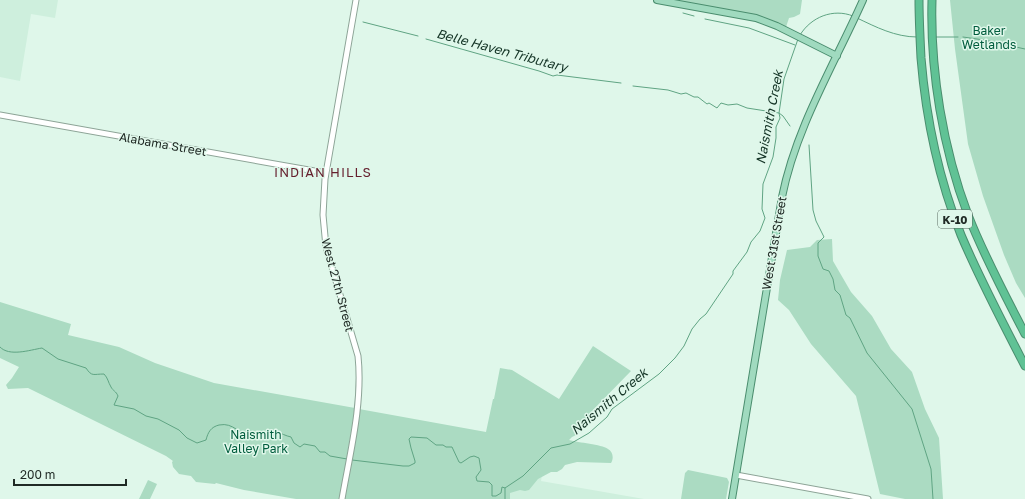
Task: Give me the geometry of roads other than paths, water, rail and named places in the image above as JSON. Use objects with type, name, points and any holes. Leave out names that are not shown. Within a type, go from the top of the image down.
[{"type":"highway","name":"K-10","points":[[919,0],[919,23],[927,112],[932,140],[950,203],[974,263],[1025,366]]},
{"type":"highway","name":"K-10","points":[[932,0],[934,59],[944,132],[952,165],[972,225],[1025,334]]},
{"type":"main road","points":[[656,0],[747,16],[770,23],[837,56]]},
{"type":"main road","name":"West 31st Street","points":[[732,499],[786,176],[801,131],[863,0]]},
{"type":"street","name":"West 27th Street","points":[[342,499],[359,396],[359,368],[358,356],[325,241],[323,215],[326,173],[356,0]]},
{"type":"street","name":"Alabama Street","points":[[0,115],[326,173]]},
{"type":"street","points":[[736,475],[868,499]]},
{"type":"waterway","points":[[683,13],[694,16]]},
{"type":"waterway","name":"Naismith Creek","points":[[800,35],[810,23],[823,16],[838,13],[853,16]]},
{"type":"waterway","name":"Naismith Creek","points":[[857,18],[893,33],[909,37],[917,37]]},
{"type":"waterway","points":[[705,19],[749,28],[795,45]]},
{"type":"waterway","name":"Belle Haven Tributary","points":[[363,22],[418,36]]},
{"type":"waterway","name":"Naismith Creek","points":[[936,37],[958,37]]},
{"type":"waterway","name":"Naismith Creek","points":[[963,37],[1025,49]]},
{"type":"waterway","name":"Belle Haven Tributary","points":[[426,39],[553,76],[557,75],[621,83]]},
{"type":"waterway","name":"Naismith Creek","points":[[352,460],[409,466],[415,463],[409,439],[411,437],[427,438],[436,445],[452,447],[459,462],[461,463],[470,457],[474,456],[479,458],[481,470],[476,477],[477,481],[489,482],[492,485],[492,496],[496,496],[501,493],[502,487],[505,488],[523,476],[551,448],[570,444],[589,433],[607,417],[612,409],[659,374],[675,358],[684,346],[692,329],[706,314],[747,252],[751,242],[760,231],[765,218],[762,209],[763,184],[773,157],[776,127],[780,118],[779,113],[784,79],[798,39]]},
{"type":"waterway","name":"Belle Haven Tributary","points":[[633,86],[668,90],[681,94],[686,93],[694,97],[698,97],[707,104],[709,103],[717,108],[721,103],[728,105],[737,104],[747,108],[779,113],[790,126]]},
{"type":"waterway","points":[[809,145],[813,210],[816,221],[824,237],[818,243],[818,256],[823,269],[829,271],[833,279],[835,290],[840,295],[846,315],[850,318],[867,353],[912,409],[931,469],[933,499]]},
{"type":"waterway","name":"Naismith Creek","points":[[0,347],[9,352],[42,348],[58,359],[86,368],[91,374],[104,374],[118,396],[114,405],[134,409],[146,416],[158,419],[179,430],[187,438],[197,443],[206,440],[209,432],[214,427],[219,425],[229,425],[243,434],[252,437],[278,432],[291,437],[294,443],[300,447],[304,444],[315,446],[320,452],[325,452],[330,456],[347,459]]},
{"type":"waterway","points":[[505,488],[505,499]]},
{"type":"district","name":"INDIAN HILLS","points":[[323,172]]},
{"type":"park label","name":"Baker Wetlands","points":[[989,37]]},
{"type":"park label","name":"Naismith Valley Park","points":[[256,441]]}]
